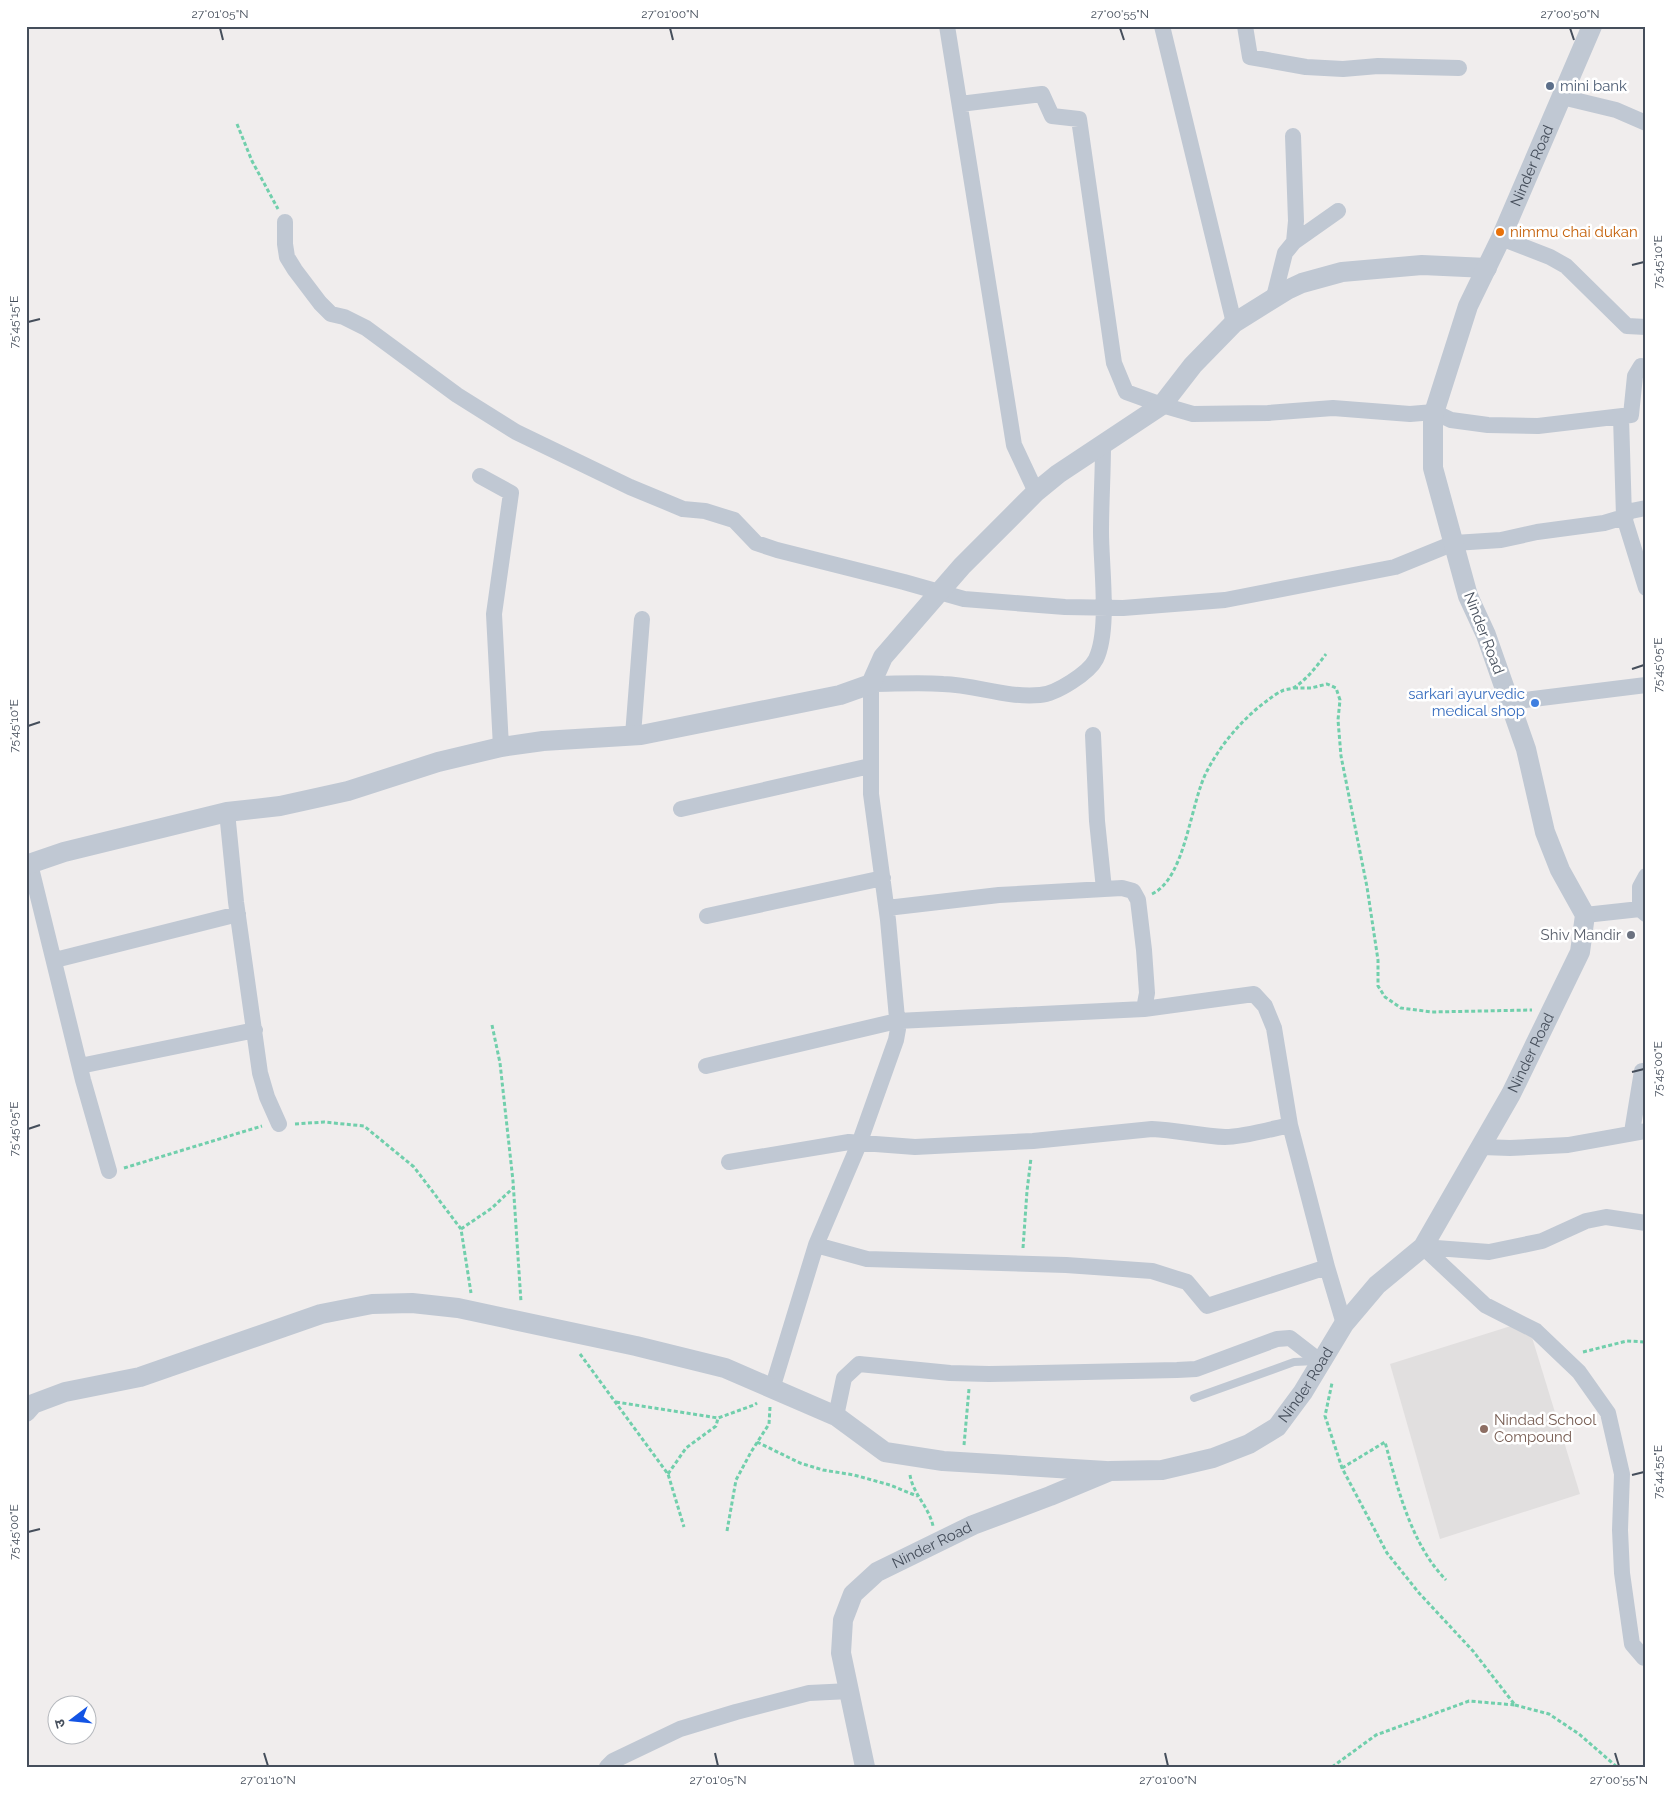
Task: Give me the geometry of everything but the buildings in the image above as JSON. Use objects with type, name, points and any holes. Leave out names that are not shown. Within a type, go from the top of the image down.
[{"type":"street","points":[[947,26],[1014,445],[1036,492]]},
{"type":"street","points":[[1162,26],[1234,323]]},
{"type":"street","points":[[1245,26],[1250,57],[1306,67],[1343,69],[1378,66],[1458,68]]},
{"type":"street","name":"Ninder Road","points":[[865,1767],[841,1653],[843,1620],[854,1594],[877,1572],[973,1525],[1110,1471],[1162,1470],[1212,1458],[1249,1444],[1277,1427],[1303,1392],[1344,1324],[1377,1285],[1423,1247],[1512,1094],[1580,952],[1585,915],[1560,870],[1545,832],[1526,749],[1486,635],[1468,596],[1433,468],[1434,412],[1468,306],[1501,238],[1592,26]]},
{"type":"street","points":[[960,104],[1042,94],[1052,116],[1079,119],[1114,363],[1126,392],[1193,414],[1268,413],[1333,408],[1410,414],[1434,412],[1451,420],[1488,425],[1538,426],[1631,415],[1635,376],[1641,366]]},
{"type":"street","points":[[1562,97],[1616,110],[1646,123]]},
{"type":"street","points":[[1293,136],[1296,221],[1294,242]]},
{"type":"street","points":[[1274,297],[1285,253],[1294,242],[1338,211]]},
{"type":"street","points":[[286,222],[285,244],[287,257],[294,270],[332,314],[344,317],[366,328],[399,350],[457,395],[516,432],[630,487],[684,509],[705,511],[734,520],[756,543],[904,582],[964,600],[1103,608],[1225,600],[1293,588],[1395,566],[1454,543],[1501,540],[1537,532],[1604,523],[1624,517],[1631,511],[1646,508]]},
{"type":"street","points":[[1501,238],[1550,257],[1566,266],[1626,326],[1646,327]]},
{"type":"street","points":[[772,1388],[816,1245],[859,1144],[896,1040],[897,1021],[887,908],[870,794],[871,684],[883,657],[962,566],[1036,492],[1058,474],[1162,405],[1193,365],[1234,323],[1274,297],[1302,283],[1342,272],[1422,265],[1487,268]]},
{"type":"street","points":[[1621,417],[1624,517],[1646,588]]},
{"type":"street","points":[[109,1172],[80,1066],[55,960],[28,865],[64,852],[227,812],[280,806],[348,791],[438,762],[501,747],[632,735],[840,695],[871,684],[944,684],[1022,696],[1043,695],[1064,688],[1096,661],[1103,634],[1101,531],[1103,445]]},
{"type":"street","points":[[480,476],[511,493],[494,614],[501,747]]},
{"type":"street","points":[[632,735],[642,619]]},
{"type":"street","points":[[1509,702],[1646,685]]},
{"type":"street","points":[[1093,735],[1097,821],[1104,889]]},
{"type":"street","points":[[681,809],[870,766]]},
{"type":"street","points":[[227,812],[238,914],[260,1073],[267,1097],[279,1124]]},
{"type":"street","points":[[1585,915],[1643,911],[1640,887],[1646,876]]},
{"type":"street","points":[[707,916],[883,878]]},
{"type":"street","points":[[887,908],[999,895],[1122,888],[1133,891],[1138,900],[1147,993],[1144,1009]]},
{"type":"street","points":[[55,960],[238,914]]},
{"type":"street","points":[[706,1066],[897,1021],[1144,1009],[1254,994],[1265,1006],[1274,1028],[1290,1125],[1326,1267],[1344,1324]]},
{"type":"street","points":[[80,1066],[255,1030]]},
{"type":"street","points":[[1482,1147],[1510,1148],[1568,1145],[1639,1132],[1642,1071]]},
{"type":"street","points":[[729,1162],[850,1142],[915,1147],[1033,1142],[1152,1129],[1227,1137],[1290,1125]]},
{"type":"street","points":[[1423,1247],[1489,1252],[1542,1241],[1586,1221],[1606,1216],[1646,1223]]},
{"type":"street","points":[[816,1245],[867,1259],[1066,1265],[1152,1271],[1187,1282],[1207,1306],[1326,1267]]},
{"type":"street","points":[[1423,1247],[1485,1305],[1536,1331],[1579,1372],[1608,1413],[1622,1474],[1621,1556],[1632,1644],[1646,1658]]},
{"type":"street","points":[[26,1412],[33,1404],[65,1392],[140,1378],[321,1314],[372,1304],[412,1303],[458,1308],[563,1332],[636,1346],[725,1368],[836,1416],[885,1452],[962,1462],[1110,1471]]},
{"type":"street","points":[[836,1416],[844,1378],[859,1364],[970,1373],[1196,1369],[1277,1339],[1290,1338],[1321,1362]]},
{"type":"street","points":[[607,1767],[614,1761],[680,1729],[809,1693],[850,1691]]},
{"type":"lane","points":[[1194,1398],[1294,1362],[1308,1360],[1321,1362]]},
{"type":"path","points":[[237,124],[252,161],[286,222]]},
{"type":"path","points":[[1294,688],[1314,670],[1326,654]]},
{"type":"path","points":[[1138,900],[1158,891],[1176,867],[1206,773],[1220,750],[1252,712],[1283,691],[1327,684],[1336,688],[1340,700],[1338,720],[1341,756],[1367,887],[1378,960],[1378,986],[1385,997],[1401,1008],[1432,1012],[1552,1008]]},
{"type":"path","points":[[492,1025],[500,1063],[514,1188],[521,1280],[522,1322]]},
{"type":"path","points":[[109,1172],[259,1126],[324,1122],[364,1126],[414,1167],[461,1229],[474,1312]]},
{"type":"path","points":[[1022,1264],[1027,1190],[1033,1142]]},
{"type":"path","points":[[461,1229],[492,1208],[514,1188]]},
{"type":"path","points":[[563,1332],[668,1474],[684,1528]]},
{"type":"path","points":[[1561,1356],[1599,1350],[1627,1342],[1646,1342]]},
{"type":"path","points":[[962,1462],[970,1373]]},
{"type":"path","points":[[1333,1379],[1325,1416],[1342,1468],[1387,1553],[1419,1593],[1473,1651],[1515,1705]]},
{"type":"path","points":[[616,1402],[718,1418],[754,1405],[772,1388]]},
{"type":"path","points":[[727,1531],[736,1480],[768,1424],[772,1388]]},
{"type":"path","points":[[668,1474],[686,1448],[716,1426],[718,1418]]},
{"type":"path","points":[[757,1442],[808,1466],[854,1475],[890,1485],[917,1496]]},
{"type":"path","points":[[1342,1468],[1386,1442],[1399,1495],[1425,1554],[1446,1580]]},
{"type":"path","points":[[907,1455],[911,1483],[917,1496],[932,1518],[936,1538],[933,1545]]},
{"type":"path","points":[[1332,1767],[1376,1735],[1469,1701],[1515,1705],[1549,1714],[1579,1734],[1617,1767]]},
{"type":"shaded area","name":"Nindad School Compound","points":[[1527,1321],[1580,1494],[1440,1539],[1390,1364]]},
{"type":"place","name":"mini bank","points":[[1550,86]]},
{"type":"place","name":"nimmu chai dukan","points":[[1500,232]]},
{"type":"place","name":"sarkari ayurvedic medical shop","points":[[1535,703]]},
{"type":"place","name":"Shiv Mandir","points":[[1631,935]]},
{"type":"place","name":"Nindad School Compound","points":[[1484,1429]]}]
